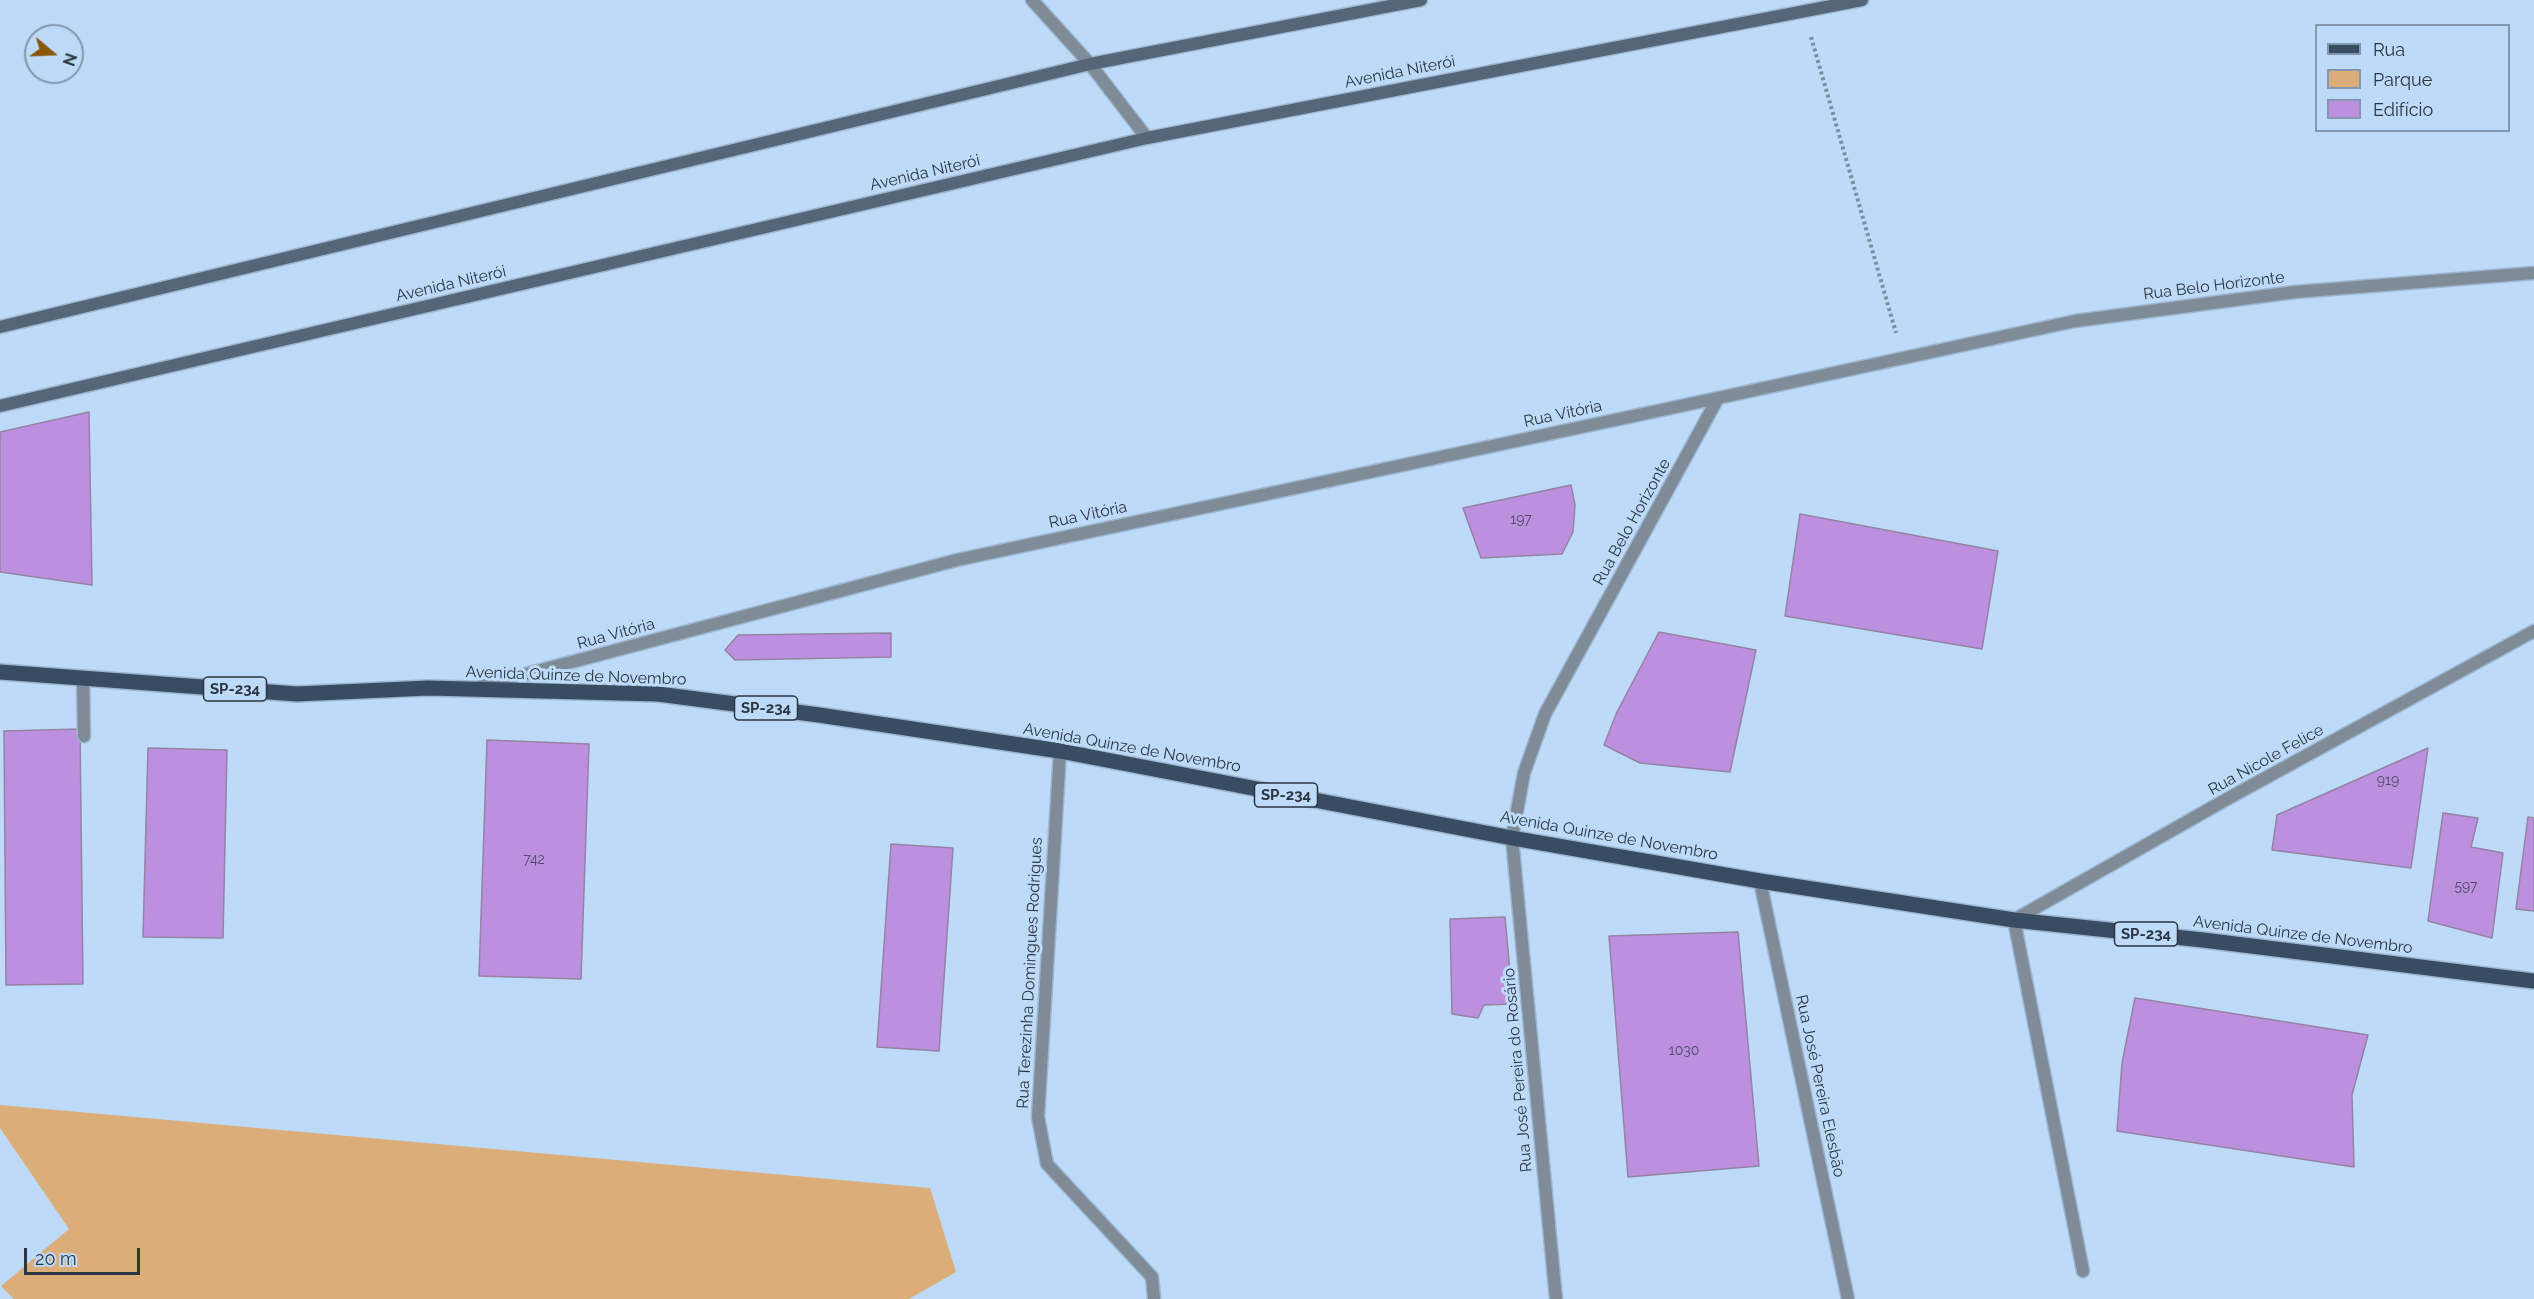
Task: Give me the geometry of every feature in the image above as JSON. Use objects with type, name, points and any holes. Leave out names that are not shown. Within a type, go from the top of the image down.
[{"type":"main road","points":[[0,327],[1090,64],[1420,0]]},
{"type":"main road","name":"Avenida Niterói","points":[[0,406],[1147,138],[1803,5],[1863,0]]},
{"type":"main road","name":"Avenida Quinze de Novembro","points":[[0,672],[297,694],[428,688],[658,694],[819,715],[1060,751],[1512,838],[1760,881],[2014,920],[2203,940],[2534,981]]},
{"type":"street","points":[[1032,0],[1090,64],[1147,138]]},
{"type":"street","name":"Rua Belo Horizonte","points":[[1512,838],[1524,773],[1545,714],[1718,398],[2075,321],[2295,292],[2534,273]]},
{"type":"street","name":"Rua Vitória","points":[[470,689],[957,560],[1718,398]]},
{"type":"street","name":"Rua Nicole Felice","points":[[2014,920],[2228,799],[2534,632]]},
{"type":"street","points":[[83,679],[84,736]]},
{"type":"street","name":"Rua Terezinha Domingues Rodrigues","points":[[1060,751],[1038,1117],[1047,1164],[1152,1277],[1154,1299]]},
{"type":"street","name":"Rua José Pereira do Rosário","points":[[1512,838],[1556,1299]]},
{"type":"street","name":"Rua José Pereira Elesbão","points":[[1760,881],[1848,1299]]},
{"type":"street","points":[[2014,920],[2083,1271]]},
{"type":"path","points":[[1803,5],[1903,358]]},
{"type":"green space","points":[[0,1105],[930,1188],[956,1272],[909,1299],[14,1299],[1,1286],[69,1229],[0,1128]]},
{"type":"building","points":[[89,412],[92,585],[0,572],[0,432]]},
{"type":"building","points":[[1571,485],[1575,505],[1573,532],[1562,554],[1481,558],[1463,508]]},
{"type":"building","points":[[1800,514],[1998,551],[1982,649],[1785,616]]},
{"type":"building","points":[[1659,632],[1756,650],[1730,772],[1640,763],[1604,745],[1617,712]]},
{"type":"building","points":[[891,633],[891,657],[735,660],[725,650],[738,635]]},
{"type":"building","points":[[80,729],[83,984],[6,985],[4,731]]},
{"type":"building","points":[[487,740],[589,744],[581,979],[479,976]]},
{"type":"building","points":[[148,748],[227,750],[223,938],[143,937]]},
{"type":"building","points":[[2428,748],[2411,868],[2272,850],[2277,815]]},
{"type":"building","points":[[2443,813],[2478,818],[2471,847],[2503,853],[2492,938],[2428,921]]},
{"type":"building","points":[[2528,817],[2534,818],[2534,911],[2516,909]]},
{"type":"building","points":[[891,844],[953,848],[939,1051],[877,1047]]},
{"type":"building","points":[[1505,917],[1513,1004],[1484,1005],[1478,1018],[1452,1014],[1450,919]]},
{"type":"building","points":[[1738,932],[1759,1166],[1628,1177],[1609,936]]},
{"type":"building","points":[[2135,998],[2368,1035],[2352,1095],[2354,1167],[2117,1131],[2122,1063]]}]
